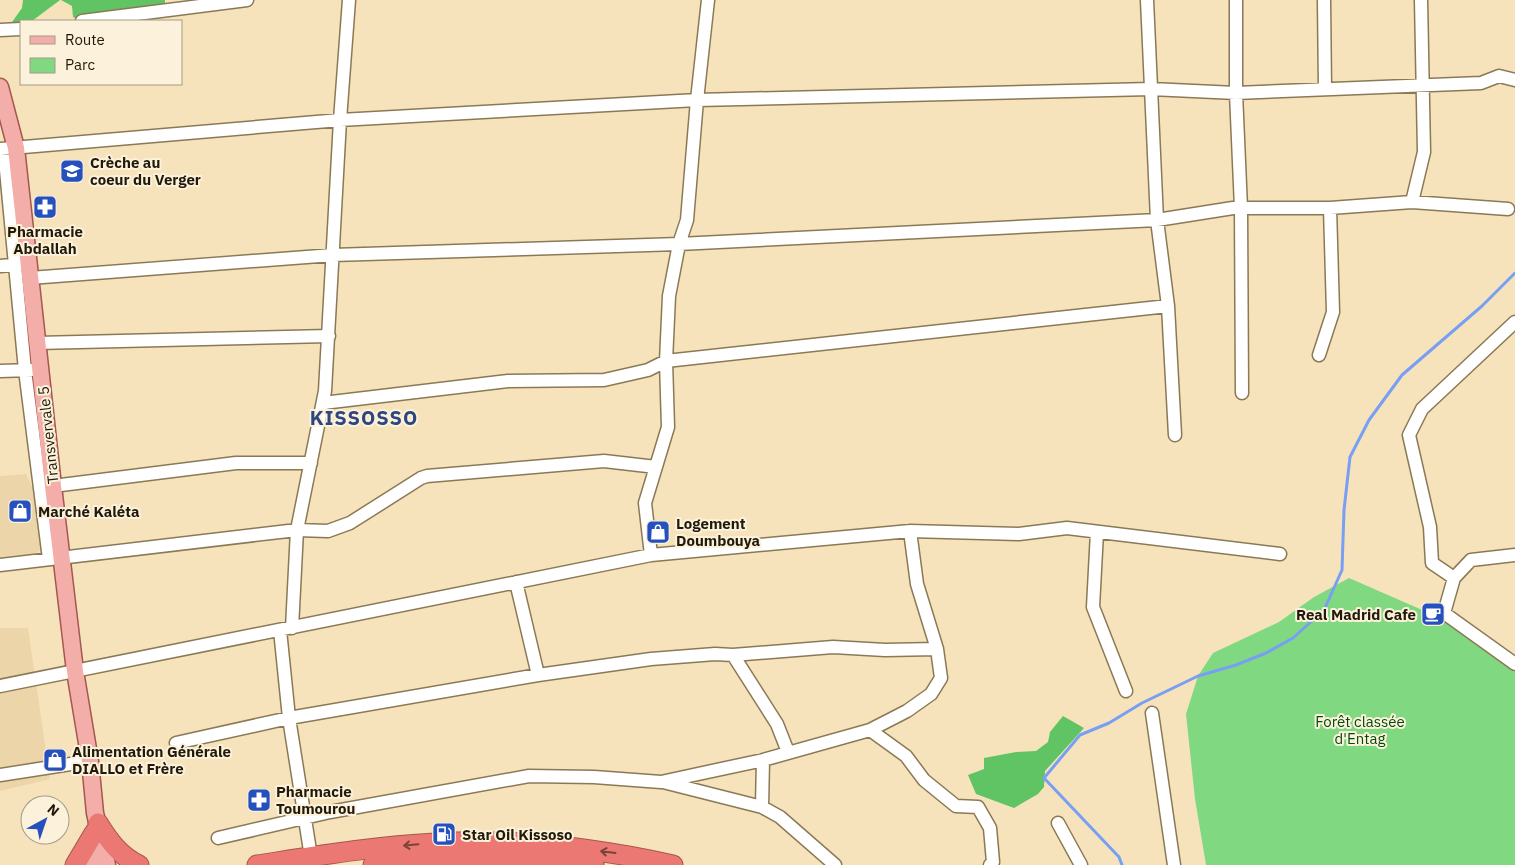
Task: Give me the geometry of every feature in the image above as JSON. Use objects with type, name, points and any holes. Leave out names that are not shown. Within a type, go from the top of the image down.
[{"type":"highway","points":[[75,865],[96,823],[120,852],[139,865]]},
{"type":"highway","points":[[258,865],[365,850],[436,843],[497,842],[625,854],[673,865]]},
{"type":"highway","points":[[373,865],[423,859],[493,857],[594,865]]},
{"type":"main road","name":"Transvervale 5","points":[[0,87],[7,149],[37,343],[33,370],[53,486],[55,558],[90,761],[96,823],[107,865]]},
{"type":"main road","name":"Transvervale 5","points":[[93,865],[96,823]]},
{"type":"street","points":[[90,20],[247,0]]},
{"type":"street","points":[[310,857],[289,718],[286,629],[297,530],[325,391],[340,120],[350,0]]},
{"type":"street","points":[[651,555],[645,503],[668,427],[666,361],[669,296],[679,244],[687,220],[708,0]]},
{"type":"street","points":[[1147,0],[1157,220],[1168,306],[1175,435]]},
{"type":"street","points":[[1236,0],[1236,93],[1241,208],[1242,393]]},
{"type":"street","points":[[1324,0],[1325,88]]},
{"type":"street","points":[[1412,202],[1424,152],[1422,0]]},
{"type":"street","points":[[0,30],[20,29]]},
{"type":"street","points":[[7,149],[340,120],[697,100],[1151,89],[1236,93],[1481,83],[1499,76],[1515,80]]},
{"type":"street","points":[[0,266],[25,269],[334,254],[679,244],[1157,220],[1233,208],[1330,208],[1412,202],[1508,209]]},
{"type":"street","points":[[1319,355],[1333,312],[1330,208]]},
{"type":"street","points":[[25,269],[33,370],[55,558]]},
{"type":"street","points":[[323,402],[508,381],[604,380],[648,370],[666,361],[1168,306]]},
{"type":"street","points":[[1454,578],[1432,563],[1430,528],[1409,435],[1422,408],[1515,322]]},
{"type":"street","points":[[37,343],[328,336]]},
{"type":"street","points":[[0,371],[33,370]]},
{"type":"street","points":[[0,565],[297,530],[328,531],[350,523],[427,476],[604,461],[656,468]]},
{"type":"street","points":[[53,486],[236,464],[311,463]]},
{"type":"street","points":[[0,686],[651,555],[910,532],[1019,534],[1067,528],[1280,554]]},
{"type":"street","points":[[661,782],[763,760],[870,730],[907,711],[931,694],[941,678],[937,649],[917,584],[910,532]]},
{"type":"street","points":[[1097,532],[1094,607],[1126,691]]},
{"type":"street","points":[[1515,555],[1471,560],[1454,578],[1444,613],[1515,664]]},
{"type":"street","points":[[516,582],[538,675]]},
{"type":"street","points":[[176,743],[289,718],[538,675],[652,659],[833,647],[884,650],[937,649]]},
{"type":"street","points":[[733,654],[777,724],[788,752]]},
{"type":"street","points":[[1152,713],[1174,865]]},
{"type":"street","points":[[870,730],[906,756],[924,780],[956,806],[978,807],[990,828],[993,862],[990,865]]},
{"type":"street","points":[[762,807],[763,760]]},
{"type":"street","points":[[0,775],[90,761]]},
{"type":"street","points":[[218,838],[330,812],[529,776],[594,777],[661,782],[762,807],[780,817],[835,865]]},
{"type":"street","points":[[1058,823],[1081,865]]},
{"type":"shaded area","name":"Marché Kaléta","points":[[26,474],[37,497],[45,548],[28,557],[3,559],[0,558],[0,476]]},
{"type":"shaded area","points":[[0,628],[28,628],[50,779],[0,791]]},
{"type":"green space","points":[[23,0],[60,0],[33,20],[20,20],[20,32],[10,25],[22,8]]},
{"type":"green space","points":[[61,0],[165,0],[165,3],[138,18],[122,9],[80,20],[73,17],[72,6]]},
{"type":"green space","name":"Forêt classée d'Entag","points":[[1349,578],[1436,616],[1515,672],[1515,865],[1206,865],[1195,799],[1186,714],[1198,676],[1213,653],[1279,622],[1314,597]]},
{"type":"green space","points":[[1063,716],[1084,728],[1045,771],[1044,787],[1038,794],[1014,808],[976,794],[968,775],[984,769],[984,758],[1016,752],[1036,751],[1048,742],[1050,732]]},
{"type":"waterway","points":[[1122,865],[1119,857],[1044,778],[1080,735],[1109,723],[1142,703],[1198,676],[1236,665],[1266,653],[1293,638],[1324,610],[1342,570],[1344,510],[1350,457],[1369,420],[1402,375],[1482,306],[1515,273]]},
{"type":"place","name":"Crèche au coeur du Verger","points":[[72,171]]},
{"type":"place","name":"Pharmacie Abdallah","points":[[45,207]]},
{"type":"place","name":"Marché Kaléta","points":[[20,511]]},
{"type":"place","name":"Logement Doumbouya","points":[[658,532]]},
{"type":"place","name":"Real Madrid Cafe","points":[[1433,614]]},
{"type":"place","name":"Alimentation Générale DIALLO et Frère","points":[[55,760]]},
{"type":"place","name":"Pharmacie Toumourou","points":[[259,800]]},
{"type":"place","name":"Star Oil Kissoso","points":[[444,834]]},
{"type":"district","name":"KISSOSSO","points":[[364,417]]}]
